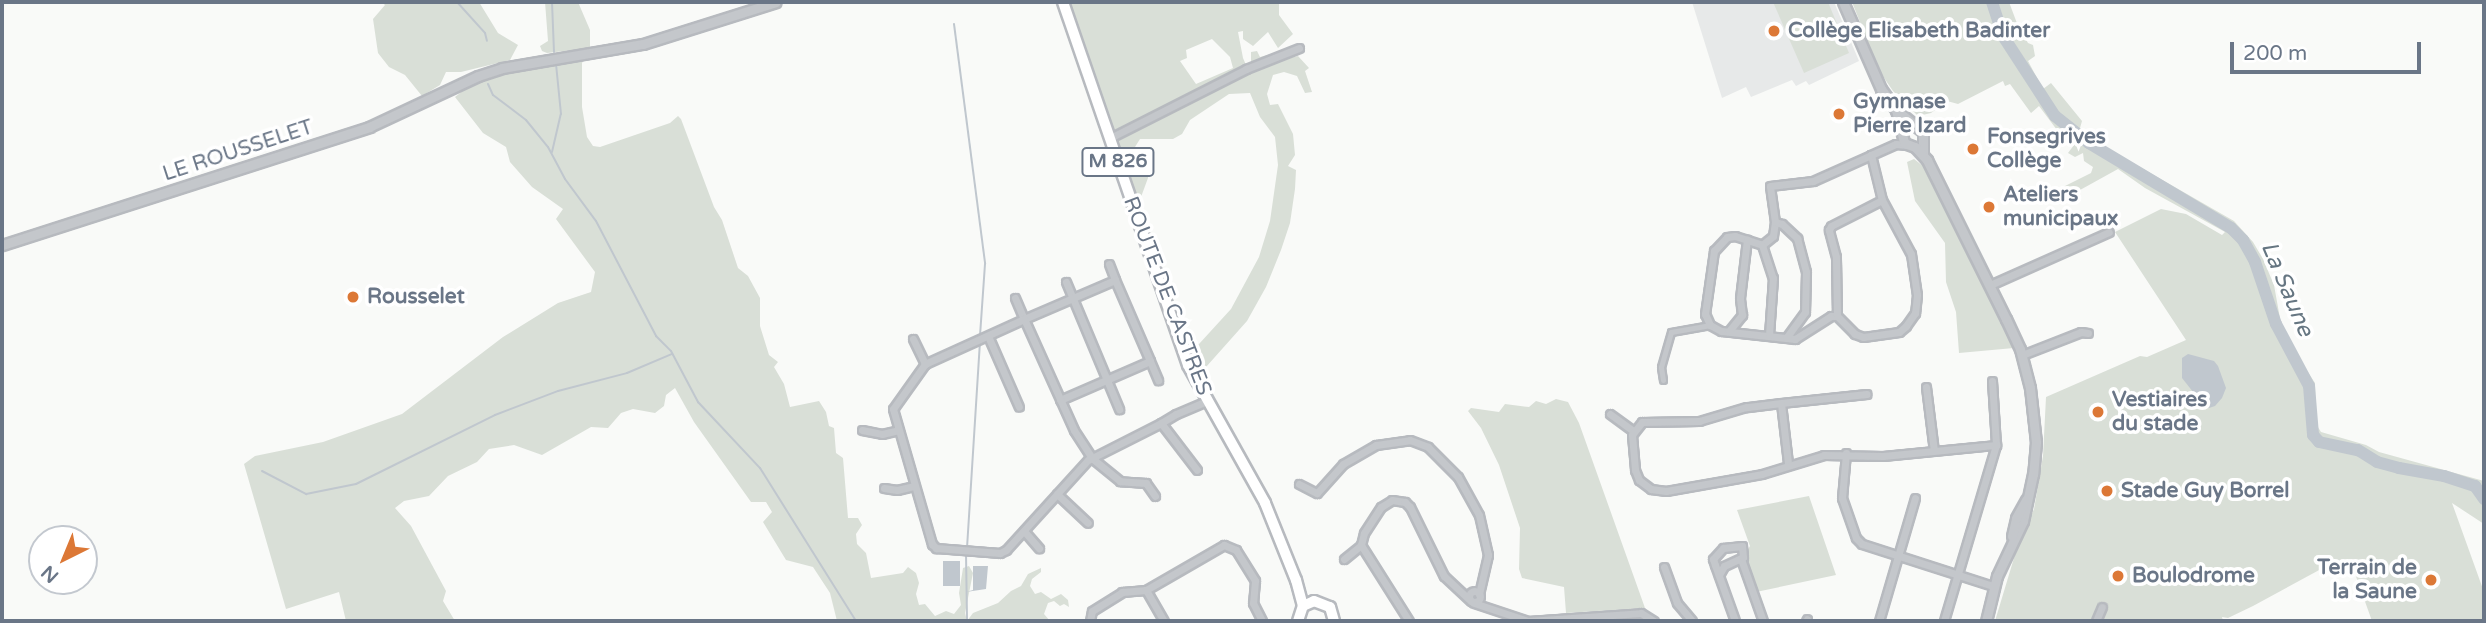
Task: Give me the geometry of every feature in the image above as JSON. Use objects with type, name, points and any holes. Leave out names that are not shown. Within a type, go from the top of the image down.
[{"type":"main road","name":"ROUTE DE CASTRES","points":[[1063,2],[1180,343],[1207,401],[1265,503],[1308,603]]},
{"type":"main road","points":[[1298,621],[1308,603]]},
{"type":"main road","name":"M 826","points":[[1308,603],[1330,607],[1334,621]]},
{"type":"street","name":"LE ROUSSELET","points":[[2,245],[369,127],[478,76],[526,62],[643,44],[776,2]]},
{"type":"street","points":[[1843,2],[1873,75],[1896,110],[1908,141],[1923,155],[1990,285],[2022,355],[2032,396],[2035,465],[2026,499],[2016,518],[2012,540],[1993,586],[1986,621]]},
{"type":"street","points":[[1110,138],[1246,69],[1299,48]]},
{"type":"street","points":[[1762,245],[1773,236],[1775,222],[1770,186],[1813,181],[1908,141],[1923,132],[1896,110]]},
{"type":"street","points":[[1908,141],[1914,125]]},
{"type":"street","points":[[1664,380],[1661,367],[1671,332],[1710,325],[1729,331],[1800,338],[1831,316],[1837,316],[1855,334],[1863,337],[1899,332],[1915,313],[1917,295],[1911,254],[1882,200],[1871,155]]},
{"type":"street","points":[[1837,316],[1837,264],[1829,230],[1831,226],[1882,200]]},
{"type":"street","points":[[1775,222],[1782,224],[1797,238],[1806,272],[1805,312],[1786,338]]},
{"type":"street","points":[[1990,285],[2109,232]]},
{"type":"street","points":[[1710,325],[1705,314],[1714,251],[1727,237],[1747,239],[1762,245],[1772,271],[1769,335]]},
{"type":"street","points":[[1729,331],[1742,315],[1741,285],[1747,239]]},
{"type":"street","points":[[1109,264],[1158,380]]},
{"type":"street","points":[[1115,280],[925,363],[893,410],[932,544],[967,550],[1006,551],[1092,458],[1207,401]]},
{"type":"street","points":[[1066,282],[1105,381],[1119,409]]},
{"type":"street","points":[[1015,298],[1074,430],[1092,458],[1120,481],[1146,483],[1155,496]]},
{"type":"street","points":[[2022,355],[2081,331],[2088,332]]},
{"type":"street","points":[[982,338],[1019,407]]},
{"type":"street","points":[[913,339],[925,363]]},
{"type":"street","points":[[1060,400],[1150,361]]},
{"type":"street","points":[[1944,621],[1996,445],[1992,381]]},
{"type":"street","points":[[1926,387],[1934,451]]},
{"type":"street","points":[[1867,394],[1745,407],[1699,421],[1648,421],[1633,431],[1631,440],[1635,470],[1644,485],[1658,491],[1733,480],[1762,474],[1788,463],[1846,453],[1883,456],[1996,445]]},
{"type":"street","points":[[1781,403],[1788,463]]},
{"type":"street","points":[[1610,414],[1633,431]]},
{"type":"street","points":[[1161,423],[1198,470]]},
{"type":"street","points":[[862,430],[882,434],[899,430]]},
{"type":"street","points":[[1300,484],[1317,493],[1343,464],[1366,449],[1398,440],[1419,441],[1447,464],[1476,506],[1488,547],[1483,578],[1474,598]]},
{"type":"street","points":[[1846,453],[1842,498],[1856,538],[1862,544],[1993,586]]},
{"type":"street","points":[[884,488],[897,490],[915,486]]},
{"type":"street","points":[[1057,494],[1087,523]]},
{"type":"street","points":[[1879,621],[1915,498]]},
{"type":"street","points":[[1345,559],[1361,545],[1364,533],[1381,507],[1392,500],[1405,502],[1416,516],[1444,576],[1488,608],[1518,621],[1624,618],[1641,613],[1654,621]]},
{"type":"street","points":[[1024,531],[1039,548]]},
{"type":"street","points":[[1090,621],[1092,611],[1122,592],[1146,590],[1218,547],[1230,545],[1255,581],[1253,603],[1262,621]]},
{"type":"street","points":[[1361,545],[1409,621]]},
{"type":"street","points":[[1735,621],[1713,559],[1718,551],[1739,545],[1744,552],[1741,559],[1763,621]]},
{"type":"street","points":[[1718,575],[1724,566],[1741,559]]},
{"type":"street","points":[[1664,566],[1677,603],[1692,621]]},
{"type":"street","points":[[1146,590],[1164,621]]},
{"type":"street","points":[[2096,621],[2102,607]]},
{"type":"shaded area","points":[[382,2],[479,2],[498,33],[518,45],[510,60],[461,72],[446,72],[440,85],[422,96],[405,75],[389,67],[378,53],[373,19],[385,5]]},
{"type":"shaded area","points":[[545,2],[578,2],[590,30],[590,48],[547,53],[542,51],[540,46],[548,41]]},
{"type":"shaded area","points":[[1063,2],[1279,2],[1279,15],[1293,34],[1278,48],[1268,32],[1253,46],[1243,39],[1243,31],[1238,32],[1246,65],[1251,62],[1251,52],[1257,51],[1260,57],[1282,51],[1285,59],[1298,56],[1309,68],[1305,71],[1312,92],[1305,93],[1297,76],[1284,72],[1273,75],[1267,94],[1270,105],[1278,104],[1293,134],[1295,155],[1288,166],[1296,170],[1290,223],[1266,287],[1247,321],[1198,376],[1189,342],[1199,344],[1231,309],[1259,257],[1270,221],[1278,165],[1275,137],[1260,117],[1250,93],[1229,94],[1190,120],[1182,134],[1173,139],[1140,139],[1135,147],[1142,168],[1148,170],[1148,178],[1141,197],[1136,201],[1112,123]],"holes":[[[1212,39],[1230,57],[1233,68],[1196,84],[1180,61],[1187,58],[1186,50]]]},
{"type":"shaded area","name":"Collège Elisabeth Badinter","points":[[1692,2],[1834,2],[1859,61],[1809,85],[1806,81],[1796,86],[1792,80],[1751,97],[1746,87],[1722,98]]},
{"type":"shaded area","points":[[1773,2],[1828,2],[1849,53],[1804,73]]},
{"type":"shaded area","points":[[1852,2],[2009,2],[2018,26],[2028,43],[2033,45],[2035,56],[2028,61],[2043,89],[2051,83],[2082,121],[2080,128],[2091,139],[2234,221],[2253,242],[2263,259],[2274,285],[2281,324],[2290,345],[2315,383],[2316,424],[2321,432],[2366,445],[2379,452],[2484,481],[2484,524],[2452,503],[2484,592],[2484,621],[2372,621],[2354,571],[2334,562],[2253,606],[2228,618],[2222,617],[2223,621],[1995,621],[2017,548],[2034,509],[2043,456],[2046,397],[2140,356],[2147,357],[2186,340],[2115,232],[2161,209],[2186,214],[2222,235],[2225,232],[2145,188],[2118,169],[2071,195],[2061,188],[2091,173],[2093,167],[2084,161],[2083,153],[2075,157],[2068,153],[2074,145],[2060,134],[2039,106],[2031,113],[2010,84],[2005,86],[2003,81],[1958,104],[1947,101],[1931,113],[1918,116],[1893,91],[1880,72]]},
{"type":"shaded area","points":[[584,59],[582,107],[587,137],[593,146],[600,147],[670,123],[678,116],[681,119],[714,207],[722,220],[738,268],[748,276],[760,298],[760,326],[769,355],[778,362],[774,367],[784,384],[790,407],[819,401],[826,412],[829,426],[834,428],[836,453],[843,458],[848,518],[858,518],[862,525],[856,534],[857,544],[866,553],[871,578],[903,573],[908,567],[916,573],[919,583],[916,594],[919,605],[925,604],[935,616],[946,611],[954,614],[961,605],[959,593],[963,568],[969,566],[973,573],[965,613],[967,621],[837,621],[830,593],[813,567],[786,560],[763,522],[772,512],[766,502],[751,502],[694,422],[675,388],[666,395],[664,406],[655,413],[633,409],[621,413],[608,428],[591,427],[542,455],[514,445],[489,449],[477,462],[448,476],[429,496],[404,501],[395,508],[411,526],[446,591],[443,601],[455,621],[346,621],[339,592],[286,609],[244,464],[255,456],[323,442],[402,414],[503,337],[558,303],[591,292],[595,272],[556,219],[563,209],[532,187],[510,162],[506,147],[483,133],[455,97],[473,83],[499,75],[561,61]]},
{"type":"shaded area","points":[[1914,159],[1923,166],[2014,348],[1959,353],[1956,312],[1946,282],[1945,243],[1915,201],[1907,162]]},
{"type":"shaded area","points":[[2188,354],[2214,361],[2218,366],[2226,388],[2215,406],[2209,408],[2201,402],[2182,378],[2182,358]]},
{"type":"shaded area","points":[[1556,399],[1568,402],[1579,423],[1645,608],[1566,613],[1564,587],[1522,578],[1519,569],[1520,528],[1499,465],[1481,428],[1468,411],[1471,408],[1499,412],[1505,404],[1529,407],[1536,401],[1546,404]]},
{"type":"shaded area","points":[[1809,496],[1836,575],[1756,592],[1743,558],[1750,546],[1737,510]]},
{"type":"shaded area","points":[[943,561],[960,561],[960,586],[943,586]]},
{"type":"shaded area","points":[[973,566],[988,566],[986,589],[966,592],[973,590]]},
{"type":"shaded area","points":[[1041,568],[1030,586],[1035,594],[1041,592],[1051,599],[1061,594],[1068,600],[1069,607],[1064,604],[1060,606],[1054,601],[1048,603],[1044,614],[1050,621],[967,621],[973,613],[998,603],[1021,586],[1028,574]]},
{"type":"waterway","points":[[457,2],[485,33],[487,41]]},
{"type":"waterway","points":[[552,2],[554,52]]},
{"type":"waterway","name":"La Saune","points":[[1992,2],[2003,36],[2055,116],[2089,143],[2231,228],[2243,240],[2255,262],[2276,324],[2309,386],[2313,435],[2319,442],[2358,450],[2377,462],[2444,476],[2475,486],[2484,499]]},
{"type":"waterway","points":[[954,24],[985,264],[980,335]]},
{"type":"waterway","points":[[552,152],[561,114],[556,64]]},
{"type":"waterway","points":[[488,84],[493,95],[526,120],[548,147],[565,179],[596,221],[656,336],[671,351],[698,402],[760,468],[856,621]]},
{"type":"waterway","points":[[967,548],[980,341]]},
{"type":"waterway","points":[[262,471],[306,494],[356,484],[495,415],[558,391],[627,373],[672,354]]},
{"type":"waterway","points":[[966,554],[967,621]]},
{"type":"place","name":"Collège Elisabeth Badinter","points":[[1774,31]]},
{"type":"place","name":"Gymnase Pierre Izard","points":[[1839,114]]},
{"type":"place","name":"Fonsegrives Collège","points":[[1973,149]]},
{"type":"place","name":"Ateliers municipaux","points":[[1989,207]]},
{"type":"place","name":"Rousselet","points":[[353,297]]},
{"type":"place","name":"Vestiaires du stade","points":[[2098,412]]},
{"type":"place","name":"Stade Guy Borrel","points":[[2107,491]]},
{"type":"place","name":"Boulodrome","points":[[2118,576]]},
{"type":"place","name":"Terrain de la Saune","points":[[2431,580]]}]
